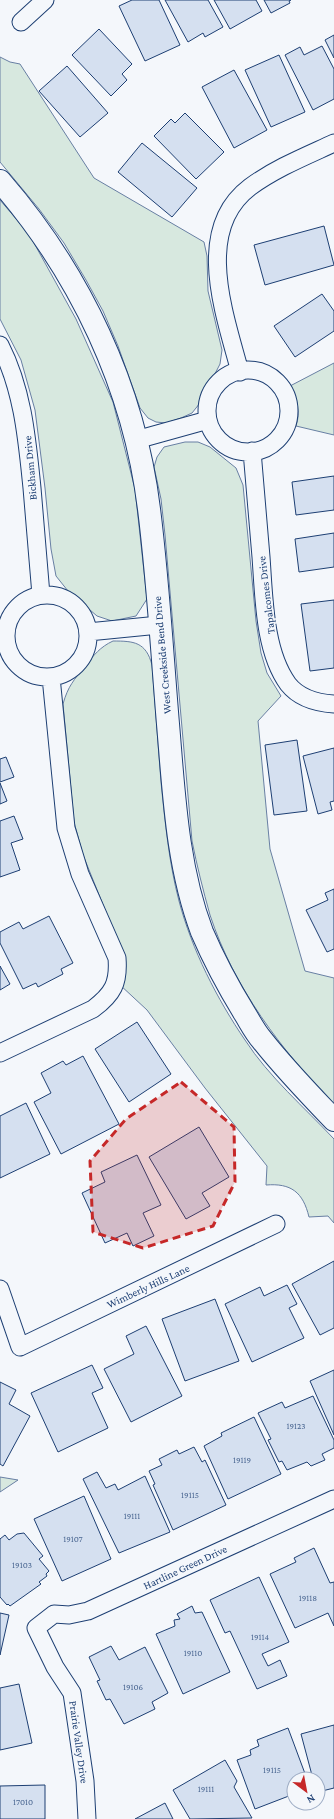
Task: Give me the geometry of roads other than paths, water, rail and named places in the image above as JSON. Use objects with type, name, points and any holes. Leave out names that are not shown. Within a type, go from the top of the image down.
[{"type":"street","points":[[21,22],[45,0]]},
{"type":"street","points":[[240,372],[218,282],[218,252],[222,227],[231,206],[249,188],[273,172],[334,143]]},
{"type":"street","name":"West Creekside Bend Drive","points":[[0,181],[22,207],[63,265],[90,316],[119,382],[136,440],[149,507],[177,822],[185,876],[202,931],[227,984],[260,1038],[334,1120]]},
{"type":"street","name":"Bickham Drive","points":[[0,345],[12,371],[22,403],[27,437],[41,595]]},
{"type":"street","points":[[247,370],[264,373],[278,383],[287,397],[289,414],[284,431],[273,444],[257,451],[240,451],[224,445],[212,432],[207,416],[208,399],[217,384],[230,374],[240,372],[247,370]]},
{"type":"street","points":[[136,440],[208,420]]},
{"type":"street","name":"Tapalcomes Drive","points":[[252,451],[266,614],[274,654],[281,672],[289,685],[303,697],[321,704],[334,704]]},
{"type":"street","points":[[41,595],[54,595],[67,600],[77,608],[84,619],[88,632],[86,648],[78,662],[66,672],[51,677],[35,675],[21,668],[11,656],[6,641],[7,625],[14,611],[26,600],[41,595]]},
{"type":"street","points":[[88,632],[159,626]]},
{"type":"street","points":[[0,1053],[93,1009],[106,1000],[114,988],[118,974],[117,958],[80,874],[66,828],[51,677]]},
{"type":"street","name":"Wimberly Hills Lane","points":[[0,1289],[20,1347],[276,1224]]},
{"type":"street","name":"Hartline Green Drive","points":[[36,1628],[54,1614],[69,1615],[88,1611],[334,1499]]},
{"type":"street","name":"Prairie Valley Drive","points":[[36,1628],[55,1667],[72,1693],[85,1781],[87,1819]]}]
